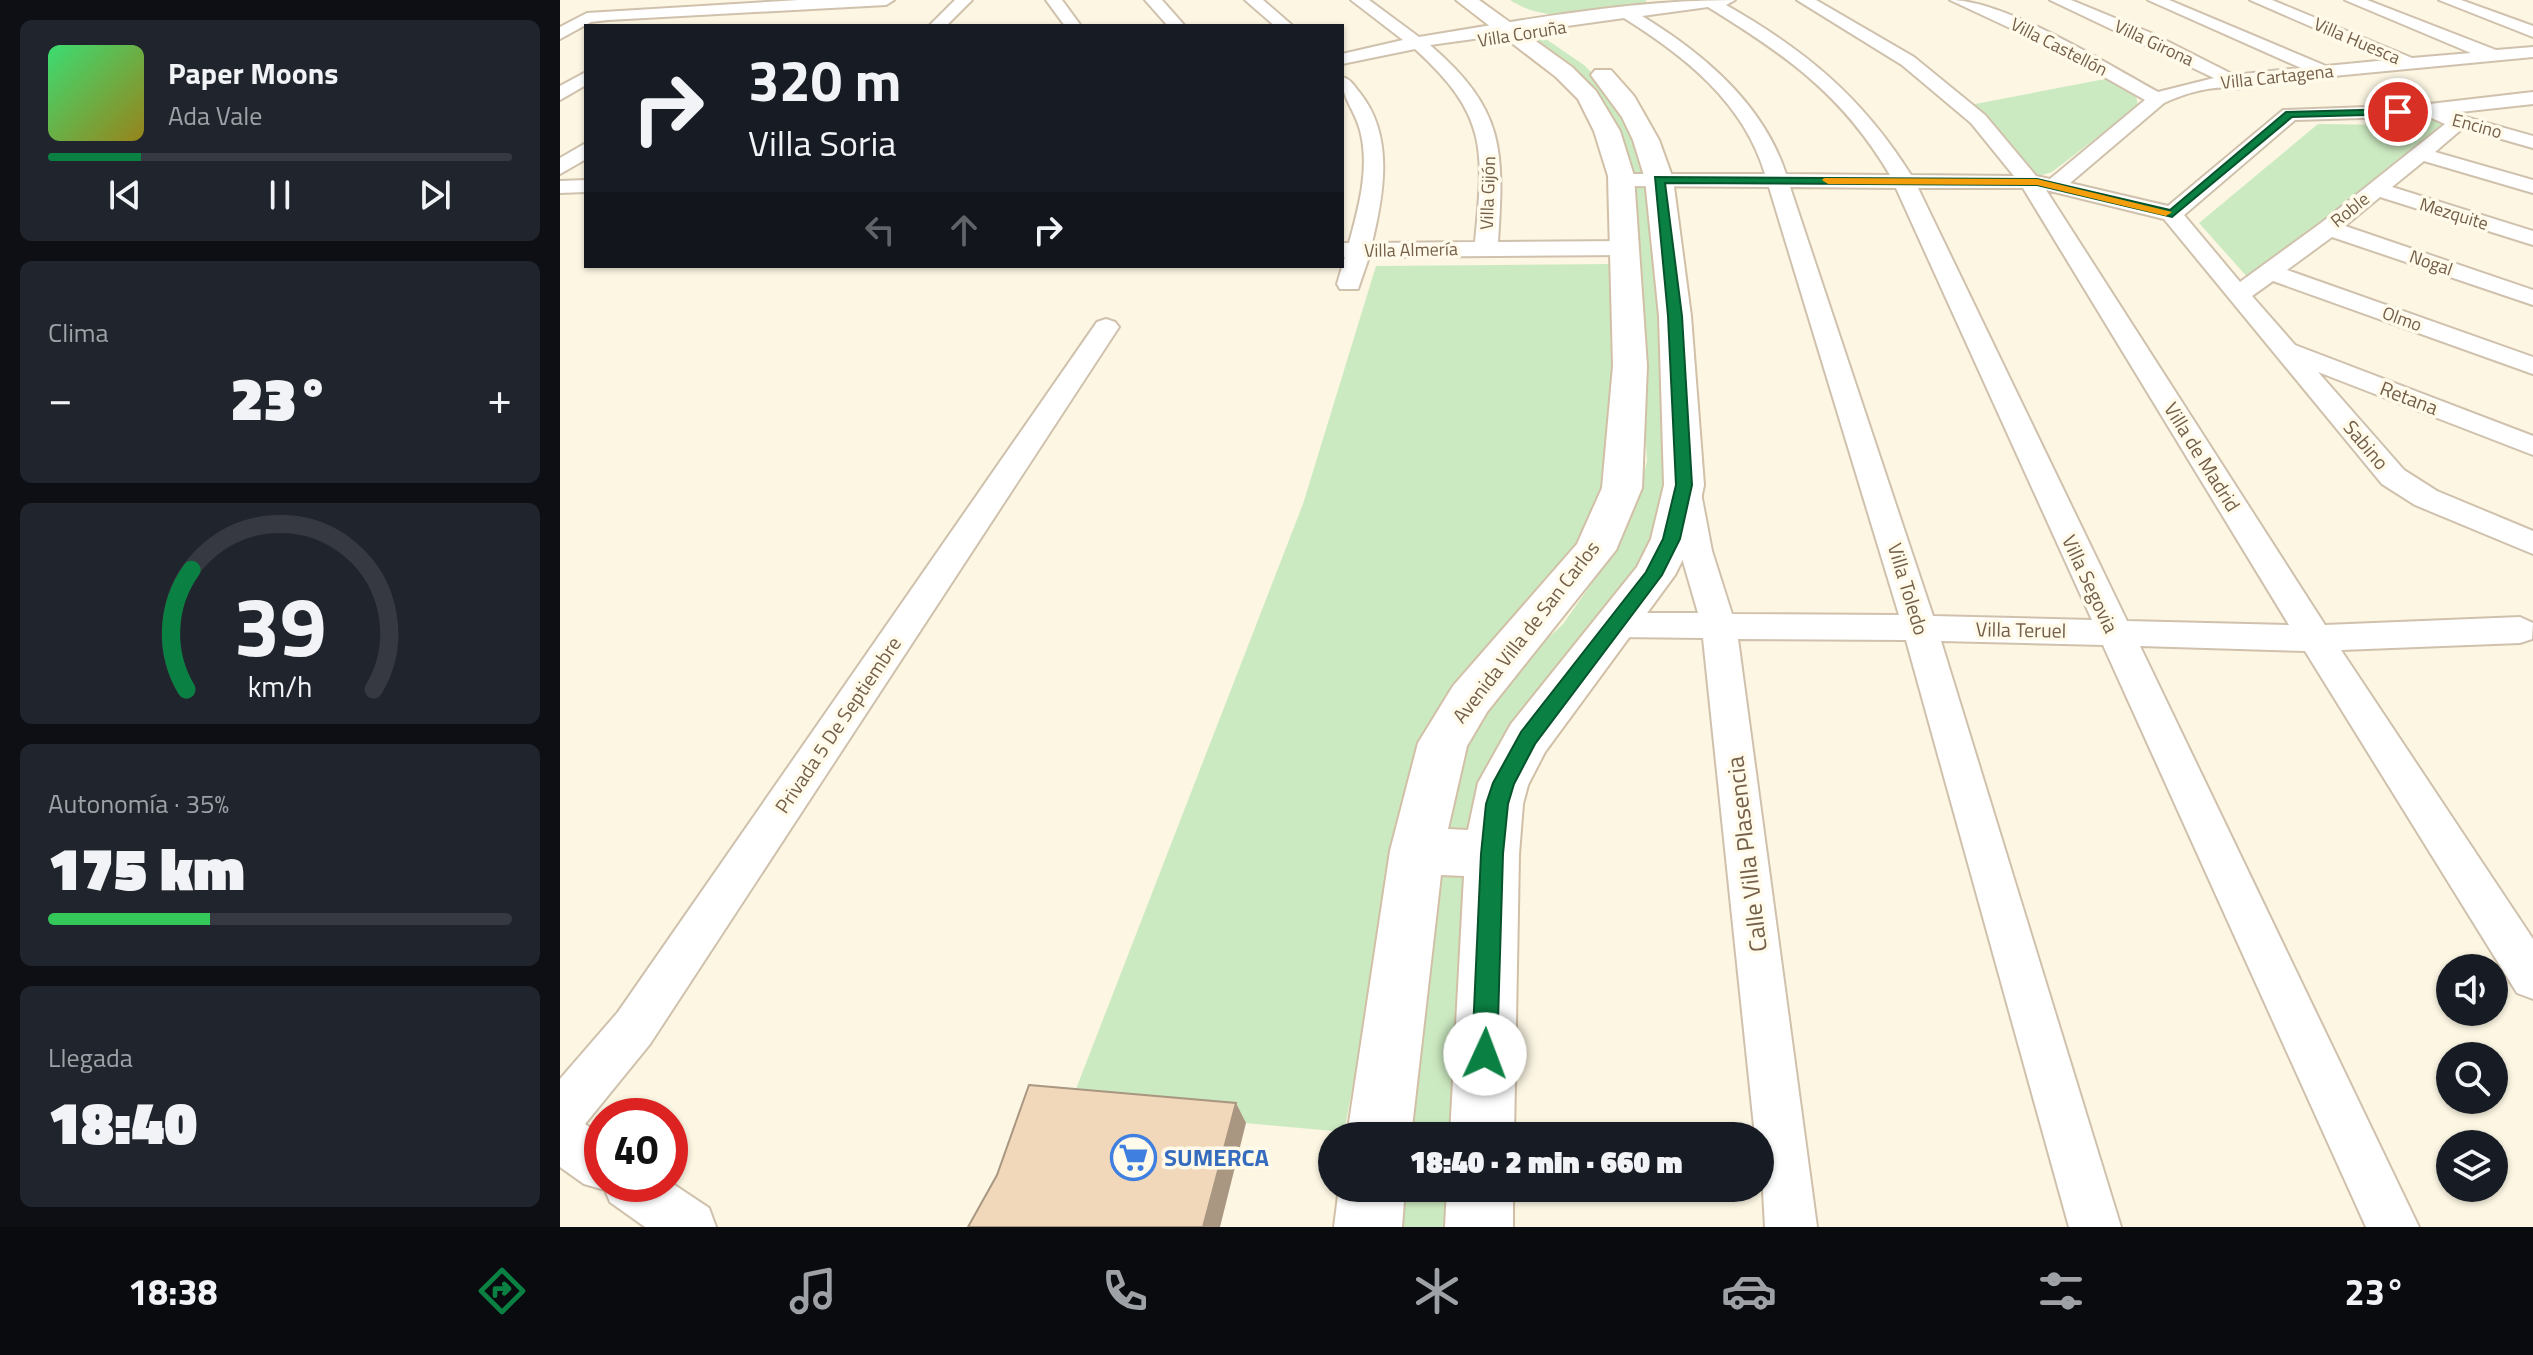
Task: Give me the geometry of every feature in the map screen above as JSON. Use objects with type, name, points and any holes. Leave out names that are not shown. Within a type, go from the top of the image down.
[{"type":"street","points":[[560,34],[592,17],[669,19],[698,3],[780,6],[886,0]]},
{"type":"street","points":[[1054,0],[1072,24]]},
{"type":"street","points":[[1153,0],[1175,24]]},
{"type":"street","points":[[1253,0],[1283,24]]},
{"type":"street","name":"Villa Gijón","points":[[1359,0],[1422,45],[1466,92],[1485,129],[1491,172],[1486,249]]},
{"type":"street","name":"Avenida Villa de San Carlos","points":[[1466,0],[1521,23],[1588,96],[1607,131],[1640,179],[1675,316],[1684,485],[1666,552],[1617,625],[1552,705],[1513,765],[1497,804],[1492,854],[1482,1122]]},
{"type":"street","name":"Villa de Madrid","points":[[1805,0],[1908,61],[1978,119],[2042,183],[2315,638],[2533,978]]},
{"type":"street","name":"Villa Castellón","points":[[1958,0],[2059,44],[2157,99]]},
{"type":"street","name":"Villa Girona","points":[[2058,0],[2145,37],[2256,94]]},
{"type":"street","points":[[2156,0],[2326,72]]},
{"type":"street","name":"Villa Huesca","points":[[2258,0],[2411,64]]},
{"type":"street","points":[[2353,0],[2495,56]]},
{"type":"street","points":[[2447,0],[2533,32]]},
{"type":"street","points":[[847,18],[867,1]]},
{"type":"street","name":"Villa Coruña","points":[[1344,59],[1521,23],[1634,13],[1718,1]]},
{"type":"street","name":"Villa Segovia","points":[[1718,1],[1791,52],[1831,88],[1887,152],[1904,181],[2112,632],[2180,768],[2393,1227]]},
{"type":"street","points":[[755,24],[780,6]]},
{"type":"street","points":[[940,24],[958,13]]},
{"type":"street","name":"Villa Toledo","points":[[1634,13],[1691,56],[1729,90],[1754,124],[1779,180],[1920,628],[2095,1227]]},
{"type":"street","name":"Villa Cartagena","points":[[2042,183],[2157,99],[2175,91],[2233,80],[2533,52]]},
{"type":"street","points":[[560,78],[584,77]]},
{"type":"street","points":[[560,94],[584,78]]},
{"type":"street","points":[[1344,85],[1363,111],[1371,135],[1374,167],[1350,250],[1349,284]]},
{"type":"street","points":[[1640,179],[2042,183],[2172,214],[2284,111],[2421,111],[2530,99]]},
{"type":"street","name":"Encino","points":[[2421,111],[2533,142]]},
{"type":"street","name":"Roble","points":[[2239,294],[2329,228],[2459,122]]},
{"type":"street","points":[[560,168],[584,150]]},
{"type":"street","points":[[2418,153],[2533,187]]},
{"type":"street","name":"Avenida Villa de San Carlos","points":[[1381,1122],[1417,851],[1443,743],[1454,723],[1595,550],[1613,513],[1623,480],[1630,366],[1624,248],[1640,179]]},
{"type":"street","points":[[560,187],[584,186]]},
{"type":"street","name":"Mezquite","points":[[2375,189],[2533,238]]},
{"type":"street","name":"Sabino","points":[[2172,214],[2398,482],[2426,498],[2533,543]]},
{"type":"street","name":"Nogal","points":[[2329,228],[2533,298]]},
{"type":"street","name":"Villa Almería","points":[[1350,250],[1624,248]]},
{"type":"street","name":"Olmo","points":[[2271,272],[2533,366]]},
{"type":"street","name":"Privada 5 De Septiembre","points":[[560,1116],[634,1028],[1106,327]]},
{"type":"street","name":"Retana","points":[[2285,350],[2533,446]]},
{"type":"street","points":[[1623,480],[1684,485]]},
{"type":"street","name":"Calle Villa Plasencia","points":[[1684,485],[1696,551],[1719,627],[1791,1227]]},
{"type":"street","name":"Villa Teruel","points":[[1617,625],[1920,628],[2315,638],[2529,627]]},
{"type":"street","points":[[1417,851],[1492,854]]},
{"type":"street","points":[[560,1137],[584,1154]]},
{"type":"street","points":[[654,1202],[690,1227]]},
{"type":"street","points":[[1368,1227],[1371,1202]]},
{"type":"street","points":[[1479,1227],[1480,1202]]},
{"type":"green space","points":[[1510,0],[1647,1],[1642,5],[1558,15],[1525,8]]},
{"type":"green space","points":[[1540,35],[1584,65],[1611,92],[1648,166],[1670,499],[1651,552],[1517,721],[1465,1122],[1411,1122],[1446,832],[1456,775],[1473,729],[1508,677],[1563,624],[1599,573],[1634,511],[1647,461],[1633,216],[1622,146],[1530,37]]},
{"type":"green space","points":[[2110,78],[2136,96],[2138,106],[2052,172],[2039,176],[2030,172],[1970,105]]},
{"type":"green space","points":[[2433,120],[2446,124],[2249,279],[2199,223],[2318,124],[2395,125]]},
{"type":"green space","points":[[1610,264],[1612,468],[1607,504],[1408,801],[1346,1122],[1318,1122],[1318,1130],[1069,1107],[1303,504],[1376,266]]},
{"type":"green space","points":[[1402,1202],[1458,1202],[1456,1227],[1399,1227]]},
{"type":"building","name":"SUMERCA","points":[[1029,1085],[1236,1103],[1203,1227],[968,1227],[997,1175]]},
{"type":"slow traffic","points":[[1828,180],[2037,182],[2166,212]]},
{"type":"place","name":"SUMERCA","points":[[1133,1158]]},
{"type":"route","points":[[1485,1054],[1492,854],[1497,804],[1503,783],[1528,738],[1654,575],[1672,539],[1684,485],[1675,316],[1659,179],[2037,182],[2172,214],[2290,114],[2398,112]]}]
